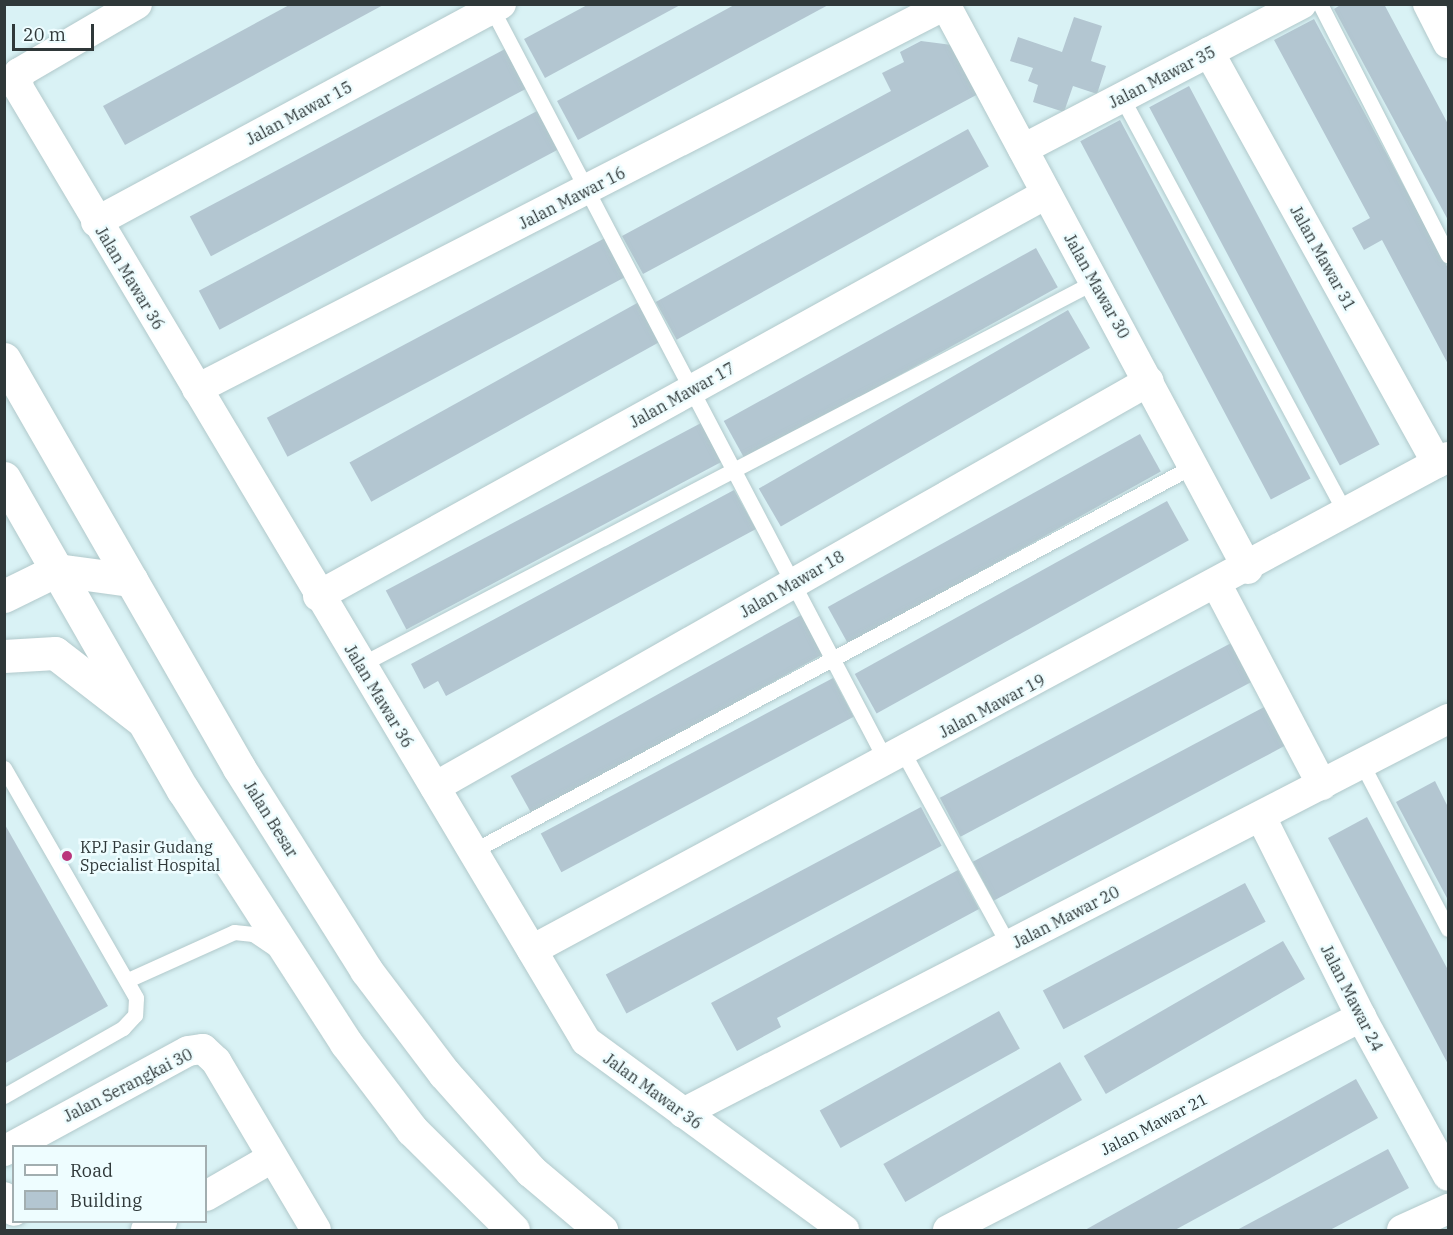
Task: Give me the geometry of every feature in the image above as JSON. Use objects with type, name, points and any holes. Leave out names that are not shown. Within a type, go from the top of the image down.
[{"type":"main road","name":"Jalan Besar","points":[[4,360],[239,768],[366,969],[444,1073],[531,1171],[601,1230]]},
{"type":"main road","points":[[4,478],[144,723],[293,962],[412,1130],[513,1230]]},
{"type":"main road","points":[[4,596],[57,570],[131,580]]},
{"type":"main road","points":[[4,656],[55,653],[144,723]]},
{"type":"street","name":"Jalan Mawar 36","points":[[137,4],[19,73],[18,87],[318,596],[586,1041],[844,1230]]},
{"type":"street","name":"Jalan Mawar 35","points":[[1023,149],[1302,4]]},
{"type":"street","points":[[1428,4],[1449,43]]},
{"type":"street","name":"Jalan Mawar 30","points":[[945,5],[1248,569]]},
{"type":"street","name":"Jalan Mawar 16","points":[[197,389],[945,5]]},
{"type":"street","name":"Jalan Mawar 15","points":[[96,222],[497,7]]},
{"type":"street","name":"Jalan Mawar 31","points":[[1209,52],[1443,460]]},
{"type":"street","name":"Jalan Mawar 17","points":[[318,596],[1046,194]]},
{"type":"street","name":"Jalan Mawar 18","points":[[435,787],[1149,381]]},
{"type":"street","name":"Jalan Mawar 19","points":[[532,950],[1248,569],[1443,460]]},
{"type":"street","points":[[1217,585],[1322,785]]},
{"type":"street","name":"Jalan Mawar 20","points":[[683,1113],[1449,719]]},
{"type":"street","name":"Jalan Mawar 24","points":[[1261,817],[1361,1017],[1449,1176]]},
{"type":"street","name":"Jalan Mawar 21","points":[[948,1230],[1361,1017]]},
{"type":"street","name":"Jalan Serangkai 30","points":[[15,1145],[188,1052],[203,1049],[216,1061],[272,1158]]},
{"type":"street","points":[[207,1195],[272,1158],[316,1230]]},
{"type":"street","points":[[1402,1230],[1449,1209]]},
{"type":"lane","points":[[1320,4],[1449,255]]},
{"type":"lane","points":[[497,7],[587,190],[835,659],[1009,946]]},
{"type":"lane","points":[[1122,98],[1346,514]]},
{"type":"lane","points":[[360,665],[1094,282]]},
{"type":"lane","points":[[473,851],[1193,466]]},
{"type":"lane","points":[[1362,764],[1449,929]]},
{"type":"lane","points":[[4,768],[130,979],[135,1015],[123,1028],[4,1096]]},
{"type":"lane","points":[[130,979],[234,932],[253,934],[293,962]]},
{"type":"building","points":[[291,4],[385,4],[125,145],[103,106]]},
{"type":"building","points":[[589,4],[682,4],[545,78],[524,39]]},
{"type":"building","points":[[736,4],[830,4],[578,140],[557,101]]},
{"type":"building","points":[[1342,4],[1384,4],[1448,124],[1448,220],[1334,9]]},
{"type":"building","points":[[1074,17],[1102,26],[1091,61],[1106,66],[1097,94],[1073,86],[1064,112],[1033,102],[1038,85],[1028,81],[1033,68],[1010,61],[1018,37],[1062,52]]},
{"type":"building","points":[[1314,19],[1448,268],[1448,364],[1382,240],[1364,250],[1352,228],[1370,218],[1274,40]]},
{"type":"building","points":[[921,41],[952,45],[980,93],[643,274],[622,236],[891,91],[882,73],[904,62],[900,52]]},
{"type":"building","points":[[505,49],[526,89],[211,256],[190,217]]},
{"type":"building","points":[[1189,86],[1380,444],[1340,466],[1149,107]]},
{"type":"building","points":[[537,111],[558,150],[219,330],[199,291]]},
{"type":"building","points":[[1120,120],[1311,478],[1271,500],[1080,141]]},
{"type":"building","points":[[968,129],[989,167],[677,340],[656,302]]},
{"type":"building","points":[[605,238],[626,277],[287,457],[267,418]]},
{"type":"building","points":[[1036,248],[1058,287],[746,460],[724,421]]},
{"type":"building","points":[[639,302],[661,341],[371,502],[350,462]]},
{"type":"building","points":[[1068,310],[1090,348],[781,527],[759,489]]},
{"type":"building","points":[[701,423],[722,462],[406,629],[386,591]]},
{"type":"building","points":[[1140,434],[1161,472],[849,645],[828,607]]},
{"type":"building","points":[[734,490],[756,529],[446,696],[438,681],[424,689],[411,664]]},
{"type":"building","points":[[1167,501],[1189,540],[877,713],[855,674]]},
{"type":"building","points":[[801,615],[823,654],[532,815],[511,776]]},
{"type":"building","points":[[1233,642],[1254,681],[961,837],[940,798]]},
{"type":"building","points":[[833,678],[854,717],[561,872],[541,833]]},
{"type":"building","points":[[1266,706],[1287,745],[994,901],[973,862]]},
{"type":"building","points":[[1435,781],[1448,807],[1448,900],[1396,802]]},
{"type":"building","points":[[921,807],[942,846],[626,1013],[606,975]]},
{"type":"building","points":[[1367,817],[1448,970],[1448,1064],[1328,838]]},
{"type":"building","points":[[4,823],[108,1006],[4,1064]]},
{"type":"building","points":[[958,870],[979,909],[777,1018],[781,1027],[737,1051],[711,1003]]},
{"type":"building","points":[[1245,883],[1266,922],[1063,1029],[1043,991]]},
{"type":"building","points":[[1283,941],[1305,979],[1106,1094],[1084,1056]]},
{"type":"building","points":[[999,1011],[1020,1049],[841,1148],[820,1110]]},
{"type":"building","points":[[1060,1062],[1082,1100],[905,1202],[883,1164]]},
{"type":"building","points":[[1356,1079],[1378,1118],[1267,1180],[1175,1230],[1085,1230]]},
{"type":"building","points":[[1388,1149],[1409,1188],[1330,1230],[1237,1230]]},
{"type":"place","name":"KPJ Pasir Gudang Specialist Hospital","points":[[67,856]]}]
